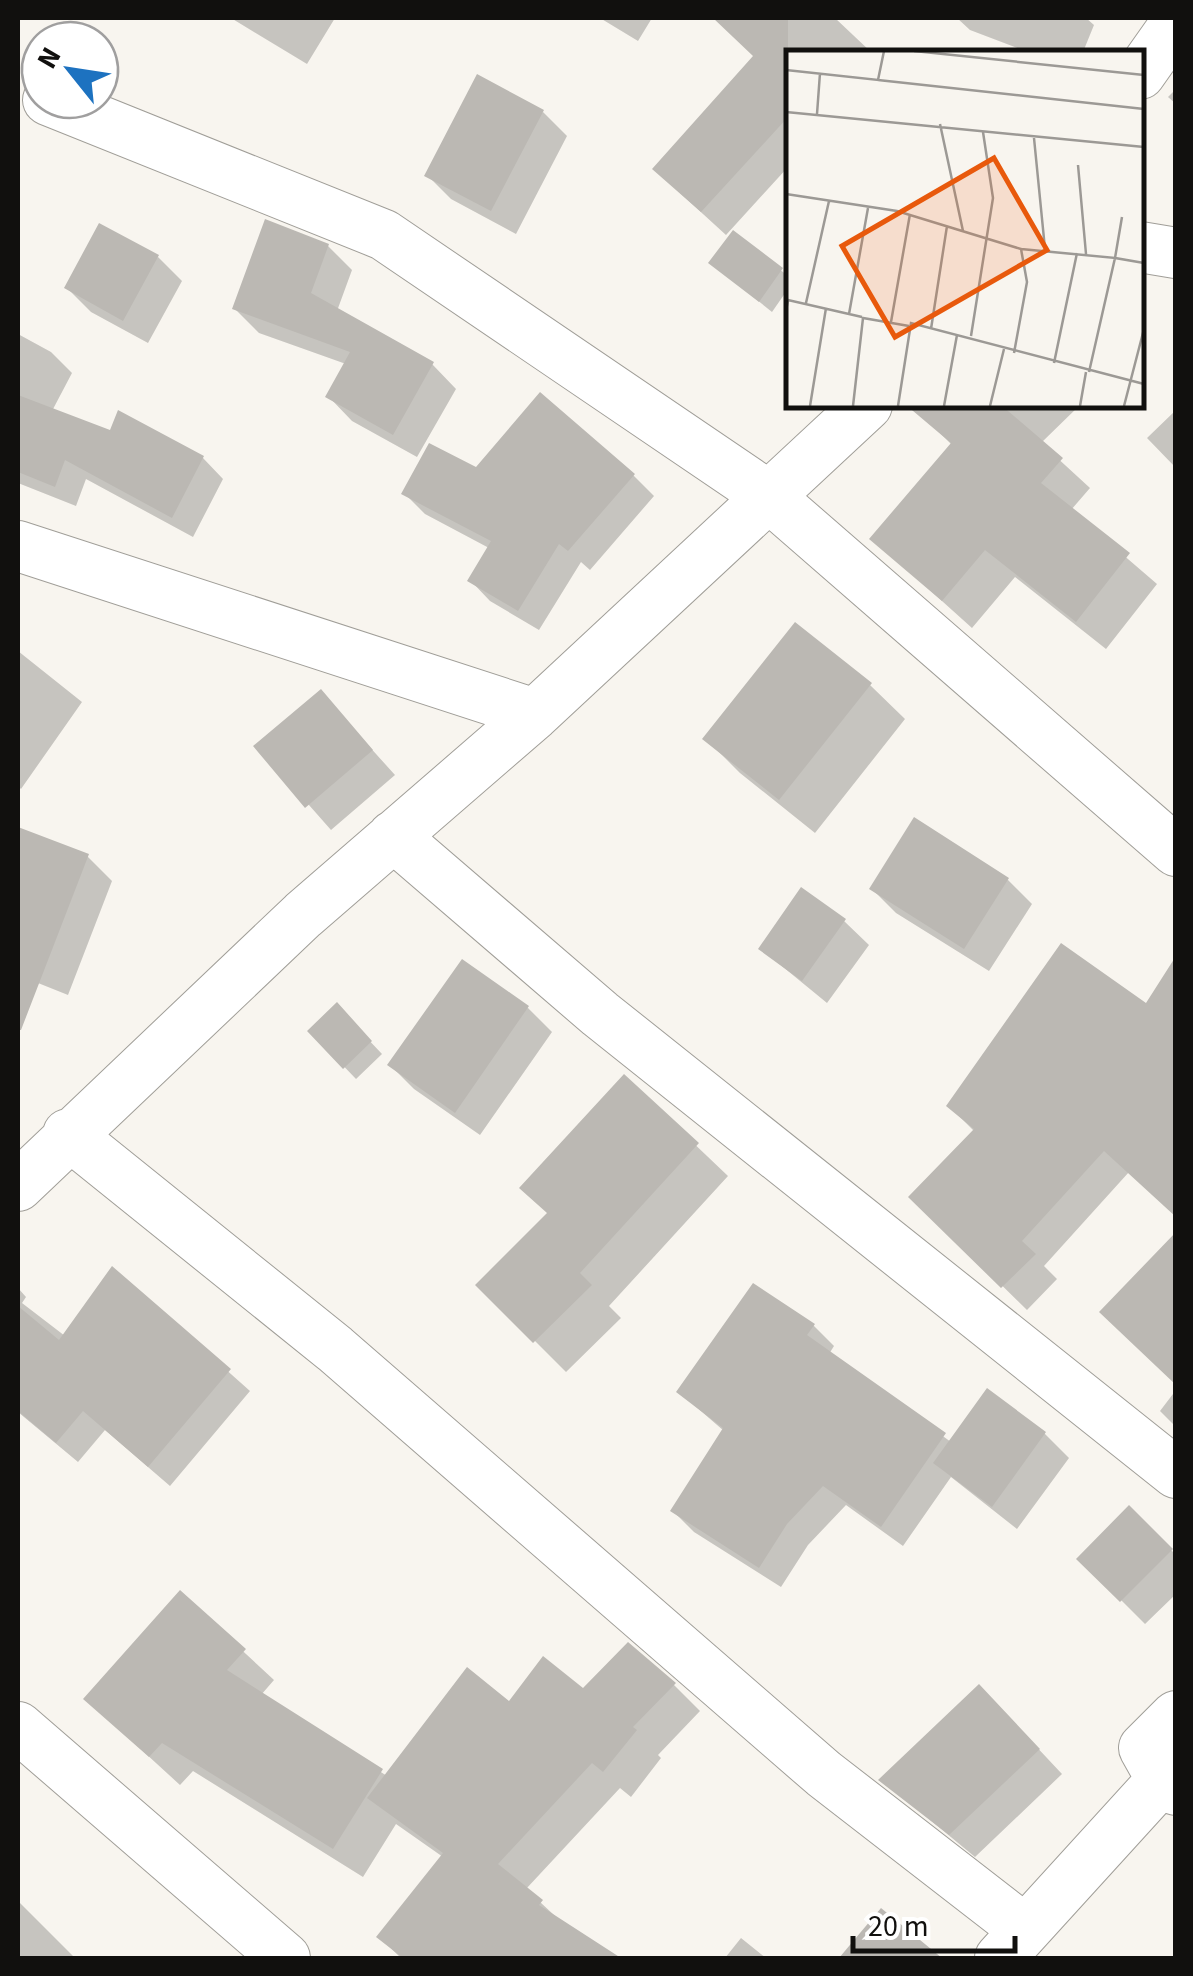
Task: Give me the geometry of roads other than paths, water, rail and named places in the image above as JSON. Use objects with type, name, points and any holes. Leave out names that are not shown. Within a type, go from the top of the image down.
[{"type":"street","points":[[1143,70],[1176,23]]},
{"type":"street","points":[[98,120],[384,234],[767,495],[1176,852]]},
{"type":"street","points":[[1143,248],[1176,253]]},
{"type":"street","points":[[18,1186],[68,1134],[394,836],[535,714],[864,408]]},
{"type":"street","points":[[18,546],[535,714]]},
{"type":"street","points":[[394,836],[600,1014],[1176,1473]]},
{"type":"street","points":[[68,1134],[335,1349],[824,1774],[1012,1944],[1169,1785],[1144,1748],[1176,1716]]},
{"type":"street","points":[[18,1728],[285,1958]]}]
